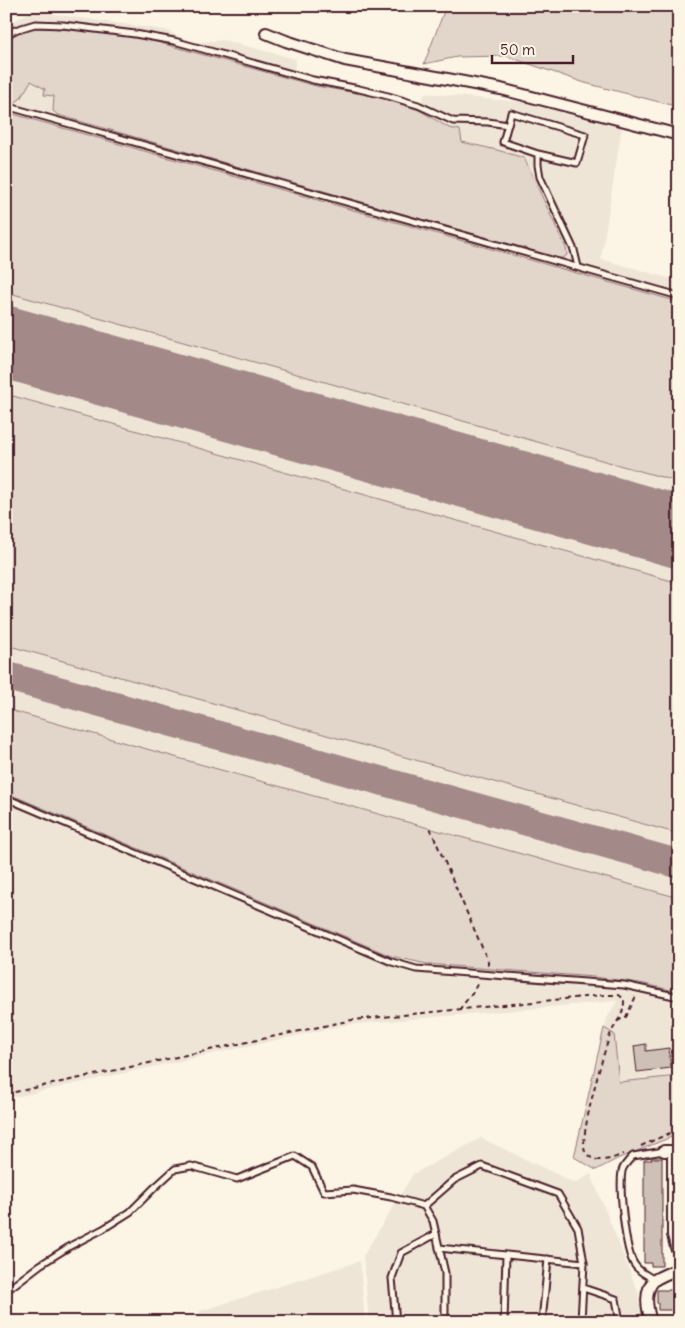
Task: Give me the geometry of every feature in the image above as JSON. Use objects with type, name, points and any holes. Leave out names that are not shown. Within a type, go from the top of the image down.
[{"type":"street","points":[[266,33],[344,60],[501,89],[679,135]]},
{"type":"street","points":[[664,1151],[672,1151],[673,1235],[679,1251]]},
{"type":"street","points":[[651,1322],[647,1309],[649,1288],[656,1280],[679,1268]]},
{"type":"lane","points":[[6,35],[34,24],[63,25],[135,34],[174,41],[313,80],[388,96],[418,105],[453,121],[488,122],[508,125]]},
{"type":"lane","points":[[6,106],[679,296]]},
{"type":"lane","points":[[511,113],[585,135],[577,163],[538,154],[503,142],[511,113]]},
{"type":"lane","points":[[538,154],[540,176],[574,250],[578,267]]},
{"type":"lane","points":[[6,798],[392,962],[416,969],[624,985],[679,997]]},
{"type":"lane","points":[[656,1280],[639,1271],[632,1261],[626,1237],[621,1189],[622,1169],[633,1156],[664,1151]]},
{"type":"lane","points":[[6,1291],[40,1264],[130,1212],[175,1169],[192,1166],[237,1179],[295,1156],[312,1167],[324,1192],[353,1190],[392,1197],[424,1206],[433,1221],[445,1273],[445,1322]]},
{"type":"lane","points":[[424,1206],[454,1180],[482,1166],[558,1194],[578,1228],[584,1263],[581,1322]]},
{"type":"lane","points":[[396,1322],[392,1278],[401,1253],[436,1234]]},
{"type":"lane","points":[[439,1248],[584,1263]]},
{"type":"lane","points":[[504,1322],[506,1255]]},
{"type":"lane","points":[[542,1322],[548,1259]]},
{"type":"lane","points":[[583,1288],[616,1299],[620,1322]]},
{"type":"path","points":[[430,828],[488,961],[486,974],[459,1010]]},
{"type":"path","points":[[617,1021],[626,1017],[640,988]]},
{"type":"path","points":[[6,1094],[352,1020],[604,995],[619,996],[624,999],[623,1011],[610,1036],[602,1059],[586,1124],[584,1141],[585,1151],[593,1159],[600,1161],[612,1159],[627,1152]]},
{"type":"path","points":[[634,1149],[679,1129]]},
{"type":"shaded area","points":[[446,6],[679,6],[679,107],[585,83],[506,56],[457,57],[424,64]]},
{"type":"shaded area","points":[[31,11],[166,30],[192,43],[223,40],[296,59],[294,73],[422,101],[425,93],[532,103],[622,127],[601,259],[679,281],[679,1134],[617,1159],[596,1170],[574,1157],[607,1018],[617,1001],[345,1025],[6,1099],[6,26]]},
{"type":"shaded area","points":[[35,27],[103,32],[146,39],[316,86],[379,97],[419,110],[449,128],[460,130],[462,142],[524,158],[566,248],[567,255],[563,258],[557,258],[58,115],[53,111],[54,96],[44,95],[45,89],[31,81],[20,99],[14,103],[6,101],[6,38]]},
{"type":"shaded area","points":[[6,112],[679,302],[679,482],[6,292]]},
{"type":"shaded area","points":[[6,394],[679,583],[679,834],[6,645]]},
{"type":"shaded area","points":[[6,709],[679,898],[679,992],[640,983],[594,977],[427,964],[391,956],[6,794]]},
{"type":"shaded area","points":[[604,1028],[614,1034],[619,1082],[679,1076],[679,1134],[617,1159],[596,1170],[574,1157]]},
{"type":"shaded area","points":[[481,1138],[575,1183],[591,1174],[638,1292],[646,1322],[369,1322],[363,1256],[413,1174]]},
{"type":"shaded area","points":[[360,1261],[365,1322],[201,1322],[200,1311]]},
{"type":"building","points":[[646,1044],[646,1051],[669,1048],[671,1068],[637,1072],[634,1046]]},
{"type":"building","points":[[651,1158],[662,1158],[662,1266],[651,1266],[651,1263],[644,1263],[644,1160],[652,1160]]},
{"type":"building","points":[[657,1290],[679,1290],[679,1310],[658,1310]]},
{"type":"taxiway","points":[[6,676],[679,864]]},
{"type":"runway","points":[[6,342],[679,532]]}]
